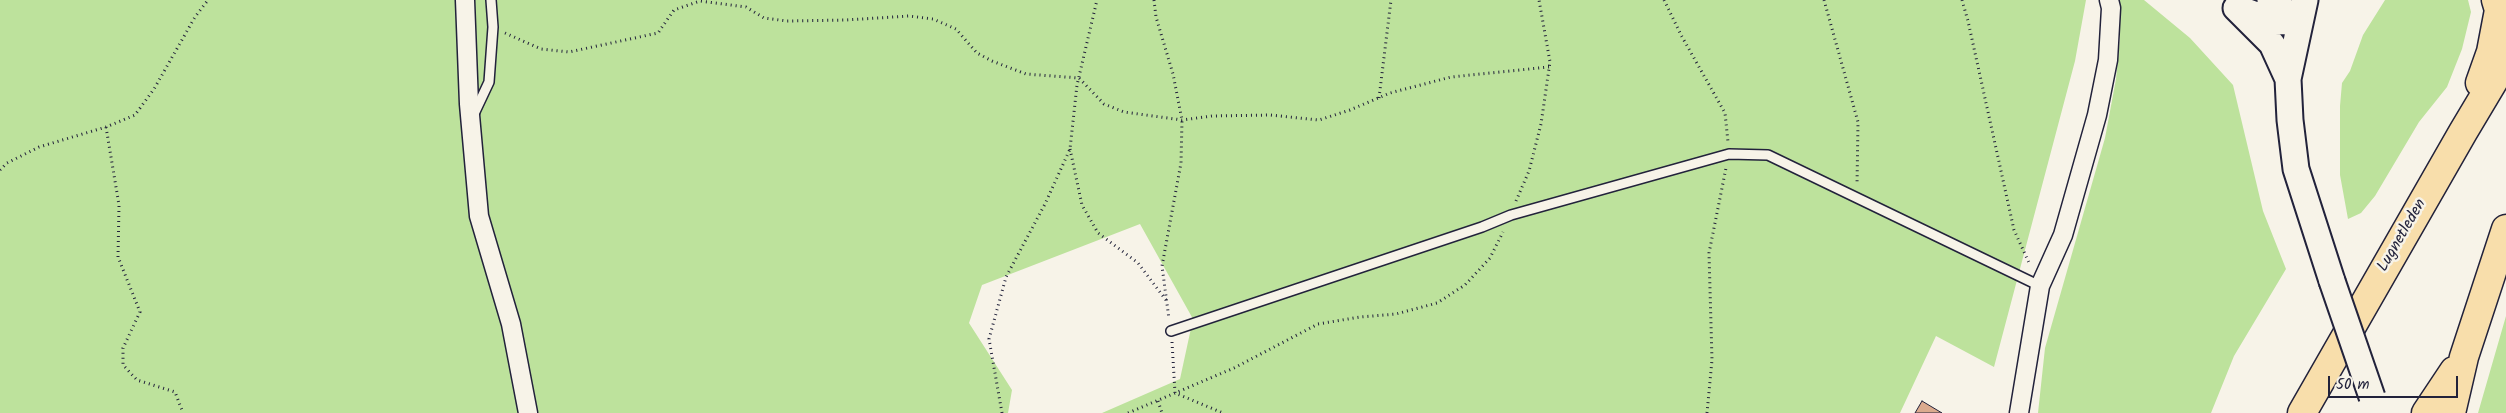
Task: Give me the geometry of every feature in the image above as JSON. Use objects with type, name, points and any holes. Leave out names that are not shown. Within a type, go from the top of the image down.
[{"type":"highway","points":[[2462,132],[2491,52],[2499,10],[2496,0]]},
{"type":"highway","name":"Lugnetleden","points":[[2302,413],[2462,132],[2506,60]]},
{"type":"highway","points":[[2451,413],[2464,357],[2506,229]]},
{"type":"highway","points":[[2426,413],[2464,357]]},
{"type":"main road","points":[[2270,0],[2302,11]]},
{"type":"main road","points":[[2231,4],[2276,22],[2302,11]]},
{"type":"main road","points":[[2231,4],[2272,44],[2288,79]]},
{"type":"main road","points":[[2302,11],[2288,79],[2296,169],[2375,405]]},
{"type":"street","points":[[465,0],[470,122],[479,216],[511,324],[528,413]]},
{"type":"street","points":[[2019,413],[2040,286],[2063,235],[2097,115],[2108,60],[2111,8],[2109,0]]},
{"type":"lane","points":[[470,122],[489,82],[493,27],[491,0]]},
{"type":"lane","points":[[1171,331],[1482,227],[1511,215],[1729,154],[1768,155],[2040,286]]},
{"type":"path","points":[[0,170],[6,163],[39,147],[106,127],[134,115],[154,89],[195,16],[208,0]]},
{"type":"path","points":[[1002,413],[988,339],[1006,277],[1045,204],[1070,149],[1079,78],[1097,0]]},
{"type":"path","points":[[1154,0],[1156,16],[1173,74],[1182,120],[1181,163],[1162,266],[1171,331],[1175,393],[1223,413]]},
{"type":"path","points":[[1378,98],[1391,0]]},
{"type":"path","points":[[1664,0],[1680,35],[1725,113],[1729,154],[1709,253],[1712,360],[1707,413]]},
{"type":"path","points":[[1824,0],[1858,122],[1857,198]]},
{"type":"path","points":[[1962,0],[2014,230],[2040,286]]},
{"type":"path","points":[[493,27],[541,49],[569,52],[658,33],[674,10],[700,1],[746,7],[764,18],[787,21],[909,16],[933,19],[956,29],[977,53],[1026,74],[1079,78],[1104,104],[1124,112],[1182,120],[1212,116],[1270,115],[1319,120],[1350,110],[1390,92],[1451,77],[1549,67]]},
{"type":"path","points":[[106,127],[119,205],[118,257],[140,312],[124,348],[124,365],[137,380],[175,392],[183,413]]},
{"type":"path","points":[[1070,149],[1082,206],[1098,233],[1138,263],[1167,302]]},
{"type":"path","points":[[1158,400],[1162,413]]},
{"type":"green space","points":[[0,0],[2086,0],[2075,61],[1994,367],[1936,336],[1900,413],[1102,413],[1180,379],[1193,319],[1140,224],[982,285],[969,323],[1012,390],[1008,413],[0,413]]},
{"type":"green space","points":[[2119,0],[2144,0],[2190,38],[2233,85],[2263,211],[2286,269],[2234,356],[2211,413],[2038,413],[2045,348],[2105,138],[2116,79],[2120,38]]},
{"type":"green space","points":[[2385,0],[2468,0],[2471,12],[2462,49],[2447,87],[2419,122],[2375,196],[2361,213],[2348,219],[2340,175],[2342,83],[2350,71],[2363,35]]},
{"type":"green space","points":[[2506,316],[2506,413],[2478,413]]},
{"type":"building","points":[[1922,401],[1942,413],[1915,413]]}]
